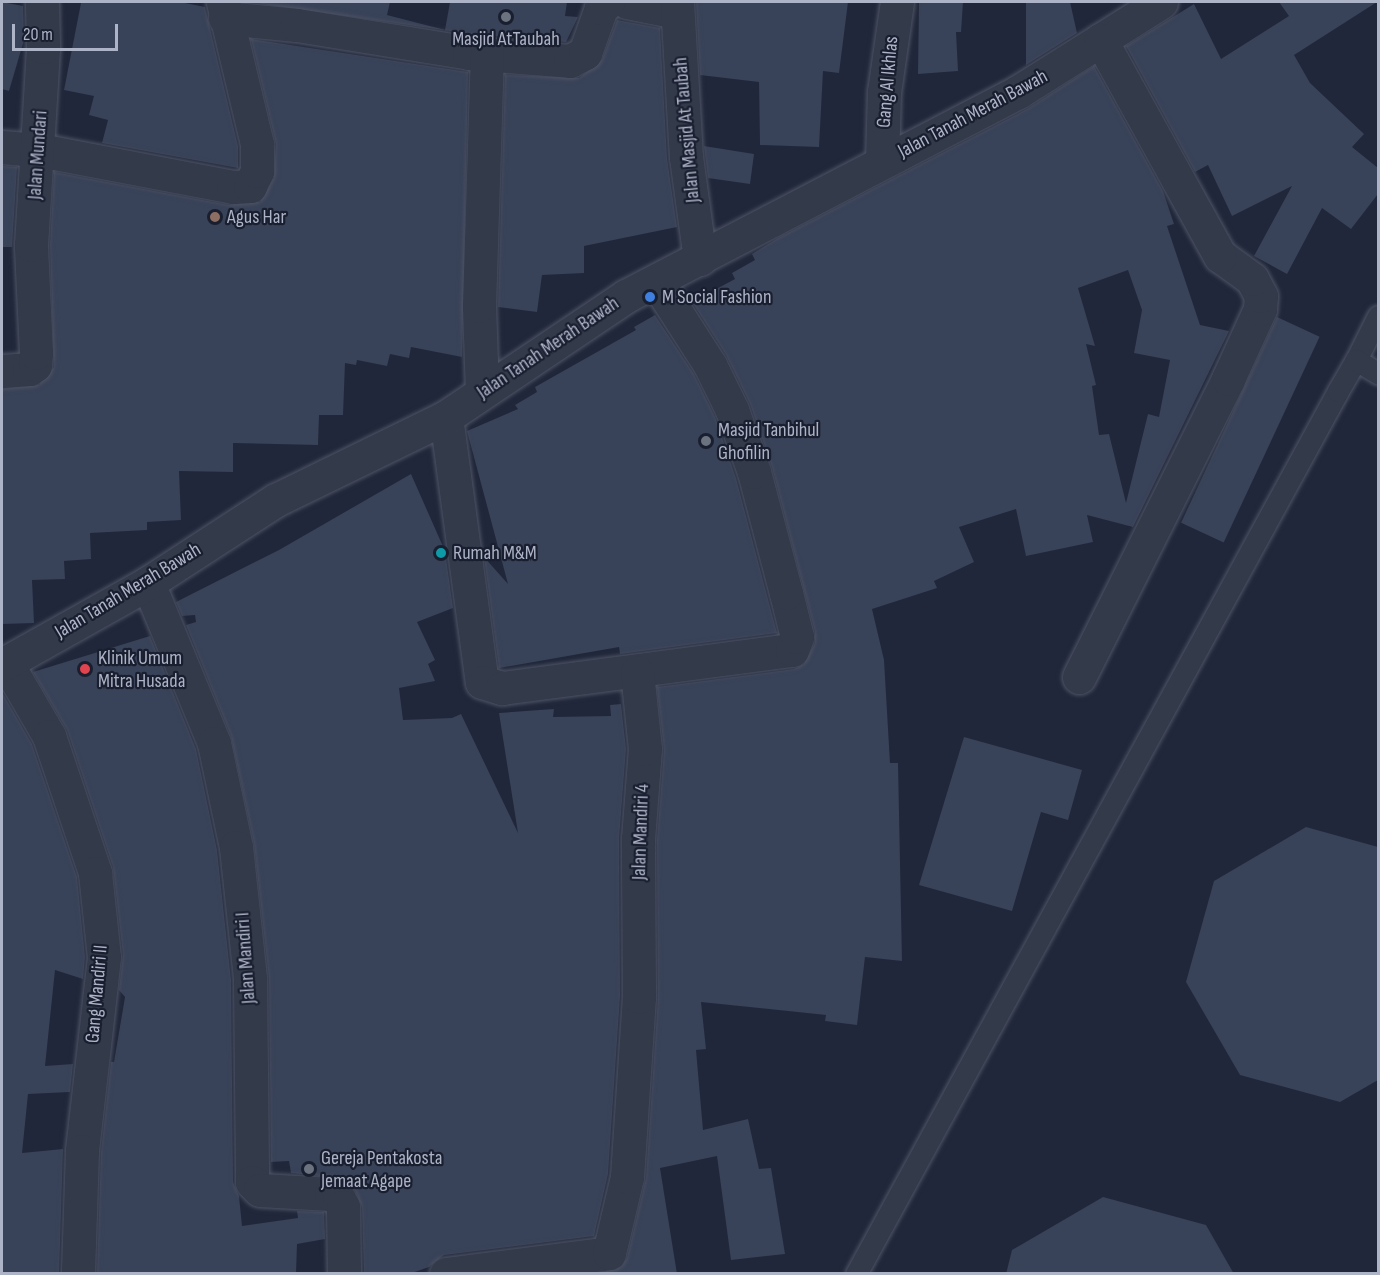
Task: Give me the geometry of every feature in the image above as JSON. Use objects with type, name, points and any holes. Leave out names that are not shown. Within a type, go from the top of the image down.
[{"type":"street","name":"Jalan Mundari","points":[[2,370],[29,369],[35,365],[31,245],[39,150],[42,2]]},
{"type":"street","points":[[2,147],[39,150],[233,187],[250,186],[258,171],[257,144],[224,10],[297,25],[487,54],[570,61],[585,53],[601,8],[608,2]]},
{"type":"street","points":[[627,2],[677,7]]},
{"type":"street","name":"Gang Al Ikhlas","points":[[882,162],[884,92],[897,2]]},
{"type":"street","name":"Jalan Tanah Merah Bawah","points":[[4,663],[148,583],[276,500],[446,417],[618,302],[1018,92],[1161,2]]},
{"type":"street","name":"Jalan Masjid At Taubah","points":[[677,7],[686,157],[700,259]]},
{"type":"street","points":[[1079,677],[1228,379],[1260,309],[1261,296],[1252,279],[1220,256],[1101,40]]},
{"type":"street","points":[[482,392],[479,306],[487,54]]},
{"type":"street","points":[[446,417],[482,682],[502,688],[637,672],[796,646],[797,637],[754,472],[710,365],[657,281]]},
{"type":"street","name":"Jalan Mandiri I","points":[[148,583],[214,743],[236,847],[250,979],[252,1182],[260,1190],[331,1194],[339,1199],[343,1207],[344,1274]]},
{"type":"street","name":"Gang Mandiri II","points":[[4,663],[50,736],[95,873],[104,957],[82,1151],[78,1274]]},
{"type":"street","name":"Jalan Mandiri 4","points":[[447,1274],[609,1253],[627,1177],[639,997],[638,839],[645,749],[637,672]]},
{"type":"lane","points":[[856,1274],[1378,316]]},
{"type":"lane","points":[[1356,360],[1378,373]]},
{"type":"building","points":[[2,2],[23,6],[24,40],[9,91],[2,89]]},
{"type":"building","points":[[180,2],[205,7],[238,146],[238,168],[102,143],[108,120],[89,115],[94,96],[64,90],[81,3]]},
{"type":"building","name":"Masjid AtTaubah","points":[[249,2],[390,2],[387,15],[445,30],[450,2],[567,2],[565,16],[578,17],[566,42],[471,34]]},
{"type":"building","points":[[696,2],[848,2],[839,73],[823,71],[819,147],[760,145],[759,82],[700,75]]},
{"type":"building","points":[[919,2],[963,2],[961,32],[956,32],[958,71],[918,74]]},
{"type":"building","points":[[1026,2],[1070,2],[1077,33],[1026,65]]},
{"type":"building","points":[[1279,2],[1377,2],[1294,55],[1310,83],[1364,134],[1352,147],[1378,168],[1378,194],[1351,229],[1322,208],[1287,274],[1254,256],[1292,186],[1232,216],[1208,165],[1195,172],[1126,46],[1194,4],[1221,59],[1289,16]]},
{"type":"building","points":[[617,20],[660,28],[667,158],[677,227],[584,246],[584,273],[542,275],[537,312],[498,307],[505,75],[579,78],[602,60]]},
{"type":"building","points":[[251,39],[468,72],[462,357],[411,347],[409,358],[390,354],[387,366],[357,360],[356,365],[345,363],[343,415],[319,415],[318,445],[233,443],[233,472],[179,471],[181,520],[147,522],[147,530],[90,533],[91,559],[64,561],[65,579],[32,580],[34,623],[2,624],[2,389],[39,385],[54,367],[50,245],[54,172],[229,205],[260,202],[274,178],[276,144]]},
{"type":"building","points":[[1094,66],[1163,191],[1174,224],[1167,226],[1200,325],[1229,331],[1133,527],[1087,515],[1093,542],[1026,556],[1016,509],[959,527],[974,562],[934,581],[937,588],[872,609],[884,660],[890,763],[898,763],[902,961],[865,957],[857,1025],[825,1021],[826,1015],[701,1002],[706,1049],[696,1050],[703,1130],[748,1119],[759,1169],[771,1168],[785,1254],[731,1260],[717,1156],[660,1168],[677,1274],[597,1274],[621,1267],[627,1258],[646,1178],[658,998],[657,840],[664,750],[657,687],[794,669],[804,664],[815,643],[815,632],[772,467],[750,404],[726,355],[692,302],[735,279],[732,273],[755,260],[752,254],[778,238],[1027,109]],"holes":[[[1128,270],[1142,310],[1134,353],[1170,360],[1159,417],[1148,414],[1126,503],[1109,434],[1099,435],[1092,386],[1096,385],[1086,344],[1095,346],[1078,288]]]},
{"type":"building","points":[[704,146],[754,154],[750,184],[708,178]]},
{"type":"building","points":[[2,166],[17,167],[12,247],[2,247]]},
{"type":"building","points":[[655,315],[694,374],[715,417],[736,478],[777,633],[620,654],[619,647],[499,668],[484,557],[508,584],[467,431],[518,409],[515,405],[537,392],[535,387],[636,330],[634,327]]},
{"type":"building","points":[[1277,317],[1320,337],[1224,543],[1181,523]]},
{"type":"building","points":[[411,474],[445,551],[453,608],[417,622],[435,660],[428,664],[435,681],[399,688],[403,720],[452,718],[461,714],[518,833],[499,713],[554,709],[553,717],[611,716],[610,705],[621,704],[626,749],[619,839],[620,996],[608,1174],[594,1236],[444,1255],[429,1267],[409,1274],[364,1274],[362,1207],[355,1190],[340,1178],[291,1173],[289,1161],[271,1162],[269,979],[254,843],[231,736],[186,625],[196,622],[195,615],[182,616],[176,602],[279,550]]},
{"type":"building","points":[[150,636],[196,749],[217,850],[231,980],[233,1182],[239,1196],[242,1226],[298,1218],[297,1211],[324,1212],[325,1239],[297,1244],[296,1274],[97,1274],[101,1152],[111,1062],[114,1062],[125,997],[119,990],[123,955],[113,867],[67,730],[33,672]]},
{"type":"building","points":[[2,692],[32,744],[77,877],[85,957],[83,979],[55,970],[45,1066],[73,1064],[70,1092],[28,1094],[22,1153],[63,1149],[59,1274],[2,1274]]},
{"type":"building","points":[[964,737],[1082,770],[1068,820],[1041,812],[1012,911],[919,885]]},
{"type":"building","points":[[1306,827],[1378,847],[1378,1080],[1340,1102],[1240,1075],[1186,982],[1214,881]]},
{"type":"building","points":[[1103,1197],[1206,1225],[1234,1274],[1006,1274],[1012,1250]]},
{"type":"place","name":"Masjid AtTaubah","points":[[506,17]]},
{"type":"place","name":"Agus Har","points":[[215,217]]},
{"type":"place","name":"M Social Fashion","points":[[650,297]]},
{"type":"place","name":"Masjid Tanbihul Ghofilin","points":[[706,441]]},
{"type":"place","name":"Rumah M&M","points":[[441,553]]},
{"type":"place","name":"Klinik Umum Mitra Husada","points":[[85,669]]},
{"type":"place","name":"Gereja Pentakosta Jemaat Agape","points":[[309,1169]]}]
